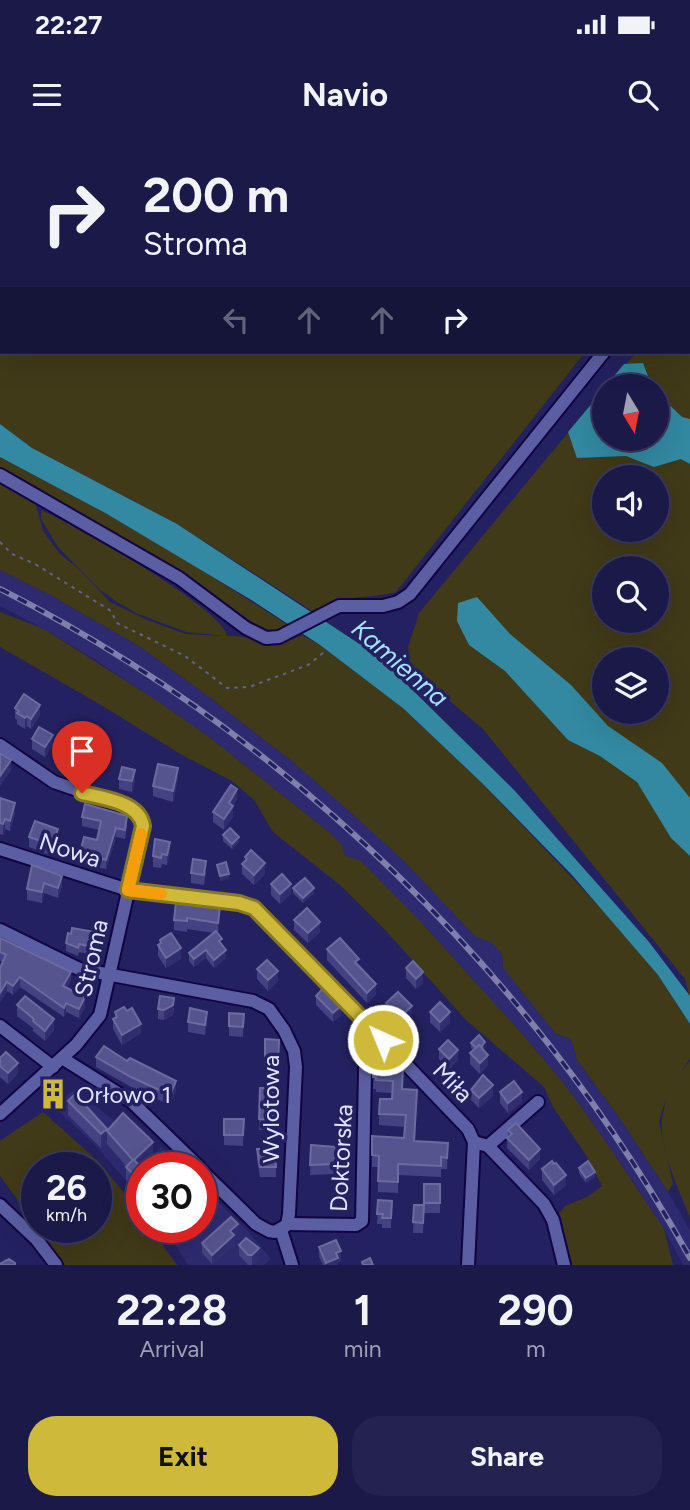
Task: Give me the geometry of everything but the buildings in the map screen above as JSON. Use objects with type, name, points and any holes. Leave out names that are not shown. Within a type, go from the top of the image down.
[{"type":"street","points":[[0,475],[179,578],[246,628],[266,638],[279,637],[339,606],[383,606],[398,602],[410,594],[602,354]]},
{"type":"street","name":"Stroma","points":[[0,745],[54,782],[130,808],[140,815],[143,826],[100,1015],[57,1063],[0,1114]]},
{"type":"street","name":"Nowa","points":[[0,849],[128,890]]},
{"type":"street","name":"Miła","points":[[128,890],[239,903],[254,908],[467,1127],[474,1142]]},
{"type":"street","name":"Wylotowa","points":[[0,930],[79,969],[262,1004],[275,1016],[291,1044],[296,1067],[284,1227]]},
{"type":"street","name":"Doktorska","points":[[284,1227],[356,1225],[362,1221],[366,1023]]},
{"type":"street","points":[[0,1026],[57,1063],[132,1102],[184,1152]]},
{"type":"street","points":[[488,1146],[538,1102]]},
{"type":"street","points":[[468,1265],[474,1142],[488,1146],[548,1211],[557,1233],[564,1265]]},
{"type":"street","points":[[217,1185],[259,1226],[268,1231],[284,1227],[292,1265]]},
{"type":"street","points":[[0,1205],[37,1240],[56,1265]]},
{"type":"path","points":[[0,542],[12,554],[45,570],[111,611],[117,624],[185,656],[227,688],[249,687],[308,665],[323,653],[327,656]]},
{"type":"shaded area","points":[[0,354],[582,356],[396,592],[345,599],[317,614],[177,524],[32,448],[0,424]]},
{"type":"shaded area","points":[[635,354],[690,354],[690,998],[685,979],[483,729],[411,668],[408,647],[419,613],[592,404],[592,452],[668,452],[669,374],[617,374]]},
{"type":"shaded area","points":[[0,457],[107,514],[189,562],[288,625],[287,631],[269,633],[257,630],[0,469]]},
{"type":"shaded area","points":[[0,480],[35,501],[43,531],[60,554],[79,569],[110,602],[185,634],[226,636],[186,632],[136,613],[117,602],[99,589],[58,547],[41,519],[41,510],[112,548],[175,588],[219,623],[227,636],[279,643],[302,635],[320,645],[404,709],[483,784],[614,922],[658,975],[690,1024],[690,1059],[681,1072],[690,1061],[690,1217],[667,1156],[673,1184],[668,1192],[621,1120],[577,1060],[571,1039],[555,1033],[503,968],[502,954],[491,942],[476,937],[402,859],[294,763],[205,694],[139,646],[52,596],[0,570]],"holes":[[[666,1098],[662,1120],[663,1141],[659,1122]]]},
{"type":"shaded area","points":[[0,570],[52,596],[139,646],[205,694],[348,809],[402,859],[476,937],[491,942],[502,954],[503,968],[555,1033],[571,1039],[577,1060],[621,1120],[668,1192],[690,1230],[690,1265],[683,1265],[664,1229],[569,1090],[421,922],[360,860],[345,856],[330,833],[212,739],[97,661],[0,606]]},
{"type":"shaded area","points":[[0,612],[44,629],[156,700],[212,739],[330,833],[342,845],[345,856],[360,860],[421,922],[569,1090],[664,1229],[673,1265],[572,1265],[559,1213],[565,1206],[587,1197],[602,1186],[586,1155],[553,1107],[544,1087],[466,1020],[386,931],[340,885],[273,832],[254,800],[232,781],[182,755],[0,647]]},
{"type":"shaded area","points":[[75,1089],[150,1152],[126,1152],[126,1181],[112,1165],[112,1152],[101,1152],[53,1106]]},
{"type":"shaded area","points":[[43,1112],[88,1152],[21,1152],[21,1205],[0,1176],[0,1141]]},
{"type":"shaded area","points":[[112,1178],[126,1195],[126,1243],[161,1243],[177,1265],[65,1265],[49,1243],[112,1243]]},
{"type":"shaded area","points":[[217,1201],[271,1259],[264,1265],[188,1265],[174,1243],[217,1243]]},
{"type":"water","points":[[643,363],[647,374],[616,374],[624,364]]},
{"type":"water","points":[[592,403],[592,452],[668,452],[669,404],[682,417],[690,419],[690,464],[681,459],[661,465],[649,465],[626,456],[577,458],[568,432]]},
{"type":"water","points":[[0,424],[32,448],[177,524],[358,643],[369,637],[373,651],[515,791],[649,942],[690,996],[690,1024],[658,975],[572,875],[483,784],[404,709],[320,645],[253,601],[107,514],[0,457]]},
{"type":"water","points":[[477,597],[510,634],[571,685],[592,708],[592,724],[606,724],[662,763],[690,798],[690,856],[671,838],[637,782],[600,756],[568,740],[505,671],[469,645],[457,621],[458,603]]},
{"type":"railway","points":[[0,589],[106,648],[207,715],[304,790],[394,872],[479,961],[557,1055],[627,1154],[690,1258]]},
{"type":"slow traffic","points":[[141,834],[128,890],[161,894]]},
{"type":"place","name":"Orłowo 1","points":[[53,1094]]},
{"type":"route","points":[[82,793],[130,808],[141,818],[143,826],[128,890],[239,903],[254,908],[383,1040]]},
{"type":"water label","name":"Kamienna","points":[[400,663]]}]
